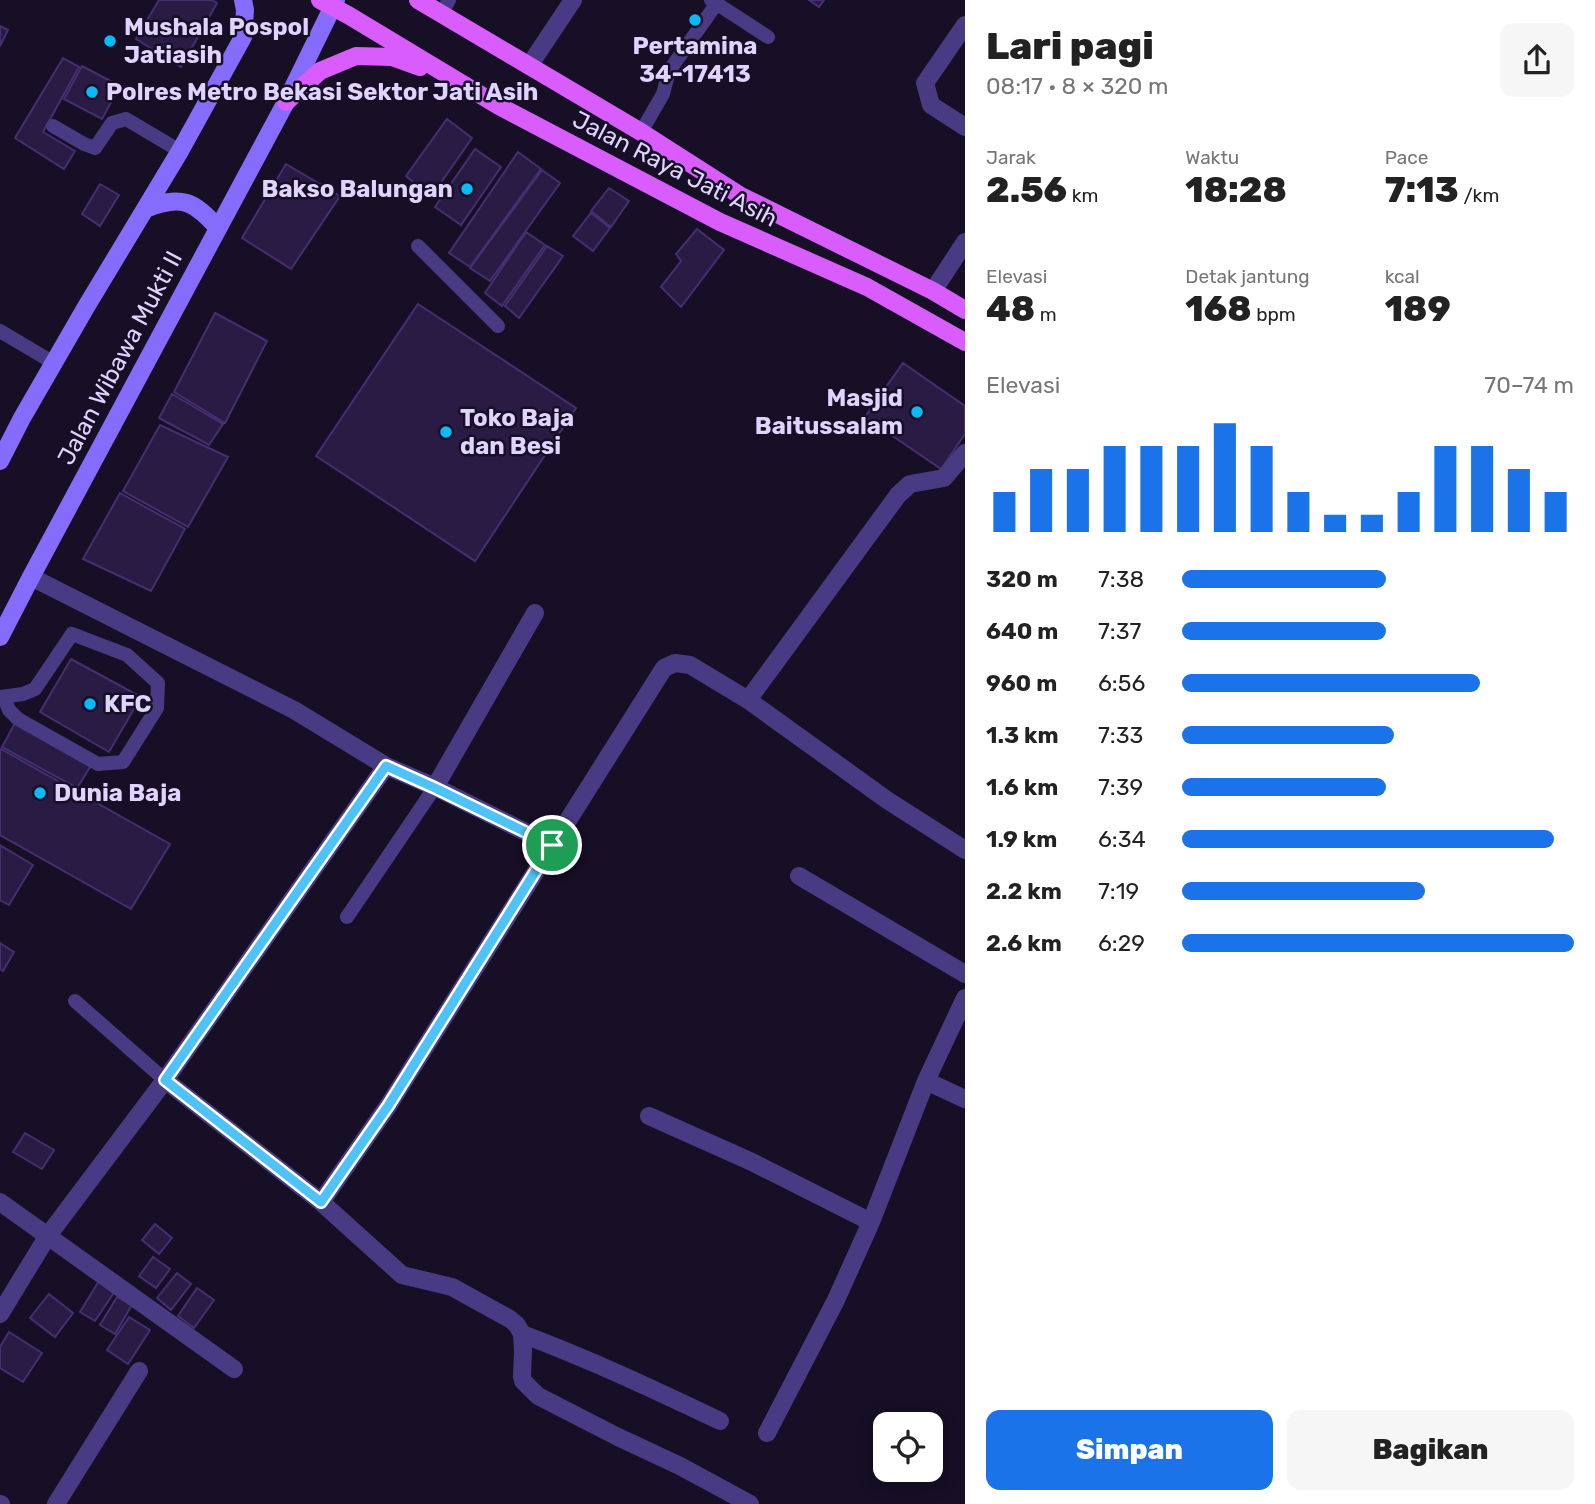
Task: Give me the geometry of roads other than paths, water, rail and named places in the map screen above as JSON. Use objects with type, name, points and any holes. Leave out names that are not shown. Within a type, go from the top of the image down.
[{"type":"main road","name":"Jalan Wibawa Mukti II","points":[[0,461],[243,37],[243,0]]},
{"type":"main road","name":"Jalan Raya Jati Asih","points":[[418,0],[445,7],[528,66],[641,132],[741,196],[933,291],[965,310]]},
{"type":"main road","name":"Jalan Wibawa Mukti II","points":[[0,637],[286,102],[329,3]]},
{"type":"main road","name":"Jalan Raya Jati Asih","points":[[329,3],[511,112],[720,222],[867,287],[965,342]]},
{"type":"main road","points":[[286,102],[320,71],[356,56],[392,57],[453,78]]},
{"type":"main road","points":[[145,209],[164,201],[182,201],[204,212],[218,228]]},
{"type":"street","points":[[528,66],[573,0]]},
{"type":"street","points":[[965,25],[925,83],[931,105],[965,127]]},
{"type":"street","points":[[933,291],[965,242]]},
{"type":"street","points":[[748,700],[898,495],[910,484],[944,478],[965,453]]},
{"type":"street","points":[[31,577],[294,710],[386,766],[552,845]]},
{"type":"street","points":[[435,788],[536,613]]},
{"type":"street","points":[[321,1202],[388,1106],[664,668],[675,663],[690,665],[748,700],[887,800],[965,850]]},
{"type":"street","points":[[0,1314],[47,1237],[165,1080],[386,766]]},
{"type":"street","points":[[799,876],[965,974]]},
{"type":"street","points":[[767,1433],[836,1300],[871,1222],[926,1081],[965,998]]},
{"type":"street","points":[[165,1080],[321,1202],[402,1275],[452,1287],[510,1319],[522,1334],[522,1376],[538,1396],[750,1504]]},
{"type":"street","points":[[926,1081],[965,1100]]},
{"type":"street","points":[[649,1116],[752,1162],[871,1222]]},
{"type":"street","points":[[0,1202],[234,1369]]},
{"type":"street","points":[[522,1334],[646,1386],[720,1421]]},
{"type":"street","points":[[56,1504],[139,1371]]},
{"type":"lane","points":[[641,132],[663,94],[669,71],[714,2],[768,37]]},
{"type":"lane","points":[[53,126],[95,148],[112,123],[126,119],[180,151]]},
{"type":"lane","points":[[418,246],[498,326]]},
{"type":"lane","points":[[0,331],[54,363]]},
{"type":"lane","points":[[72,634],[127,655],[158,683],[158,709],[123,762],[98,764],[18,719],[2,697],[35,689],[72,634]]},
{"type":"lane","points":[[347,918],[435,788]]},
{"type":"lane","points":[[75,1001],[165,1080]]},
{"type":"place","name":"Pertamina 34-17413","points":[[695,20]]},
{"type":"place","name":"Mushala Pospol Jatiasih","points":[[110,41]]},
{"type":"place","name":"Polres Metro Bekasi Sektor Jati Asih","points":[[92,92]]},
{"type":"place","name":"Bakso Balungan","points":[[467,189]]},
{"type":"place","name":"Masjid Baitussalam","points":[[917,412]]},
{"type":"place","name":"Toko Baja dan Besi","points":[[446,432]]},
{"type":"place","name":"KFC","points":[[90,704]]},
{"type":"place","name":"Dunia Baja","points":[[40,793]]}]
